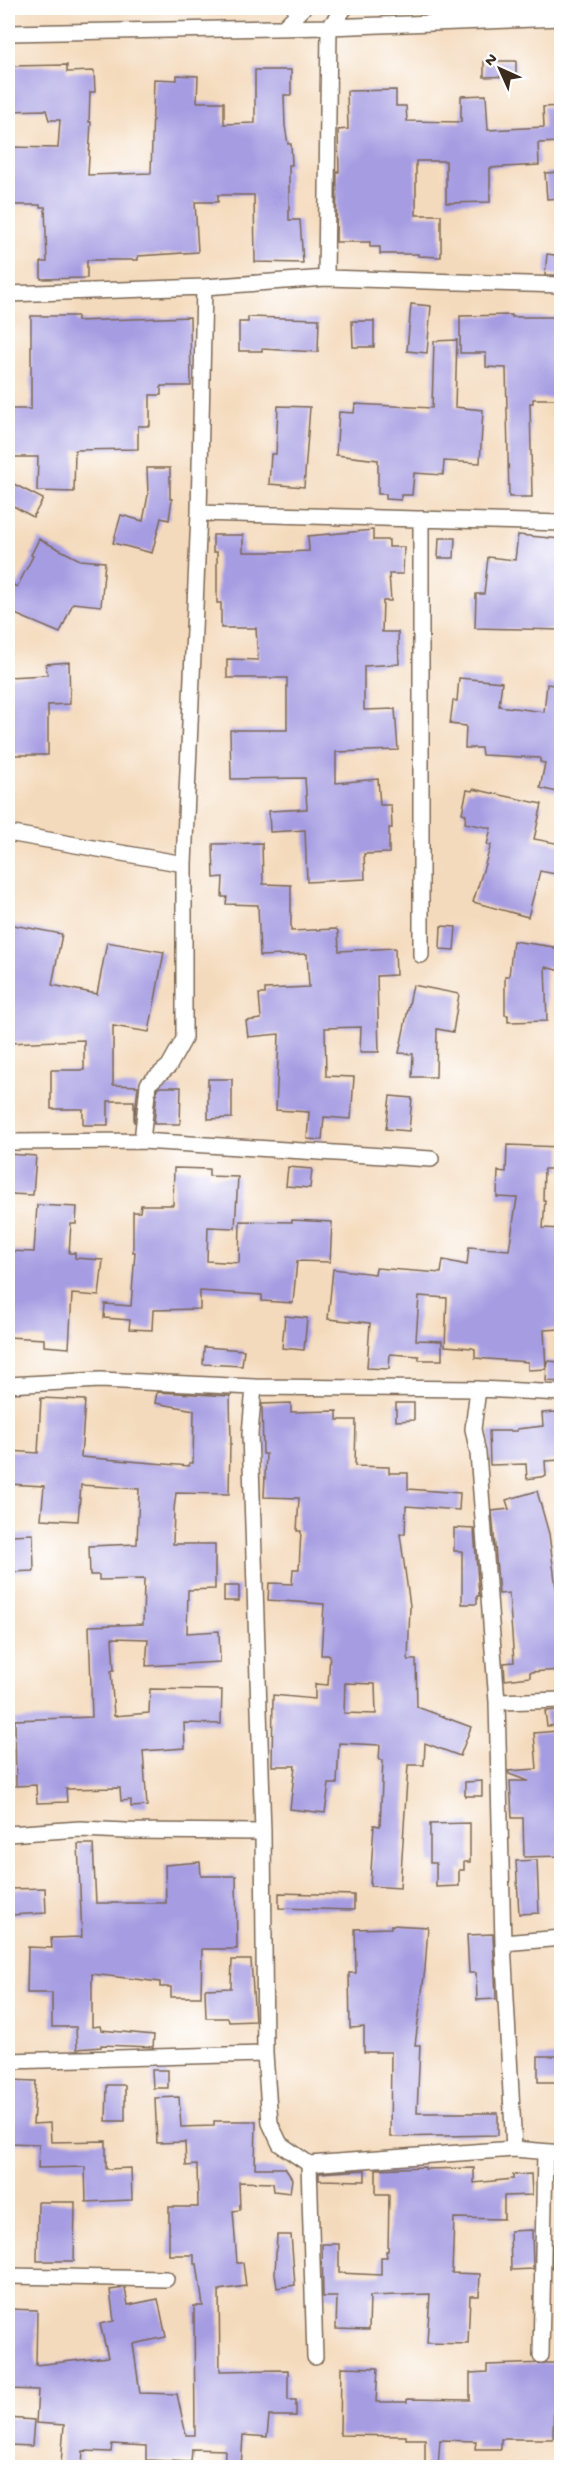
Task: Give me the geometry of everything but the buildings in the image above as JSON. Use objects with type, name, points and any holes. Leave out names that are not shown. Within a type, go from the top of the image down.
[{"type":"street","points":[[283,28],[303,8]]},
{"type":"street","points":[[326,278],[329,27],[345,8]]},
{"type":"street","points":[[8,33],[329,27],[561,18]]},
{"type":"street","points":[[8,294],[204,286],[326,278],[561,285]]},
{"type":"street","points":[[142,1141],[148,1084],[169,1066],[184,1039],[184,864],[199,513],[204,286]]},
{"type":"street","points":[[199,513],[561,523]]},
{"type":"street","points":[[420,955],[421,519]]},
{"type":"street","points":[[8,833],[184,864]]},
{"type":"street","points":[[8,1142],[142,1141],[431,1159]]},
{"type":"street","points":[[8,1385],[100,1380],[254,1387],[477,1389],[561,1393]]},
{"type":"street","points":[[254,1387],[250,1434],[264,1832],[265,2054],[270,2122],[280,2144],[309,2164],[514,2149],[561,2152]]},
{"type":"street","points":[[477,1389],[473,1429],[478,1465],[497,1702],[503,1942],[514,2149]]},
{"type":"street","points":[[497,1702],[561,1700]]},
{"type":"street","points":[[8,1834],[80,1829],[264,1832]]},
{"type":"street","points":[[503,1942],[561,1938]]},
{"type":"street","points":[[8,2061],[265,2054]]},
{"type":"street","points":[[540,2355],[545,2152]]},
{"type":"street","points":[[309,2164],[315,2357]]},
{"type":"street","points":[[8,2277],[166,2279]]}]
